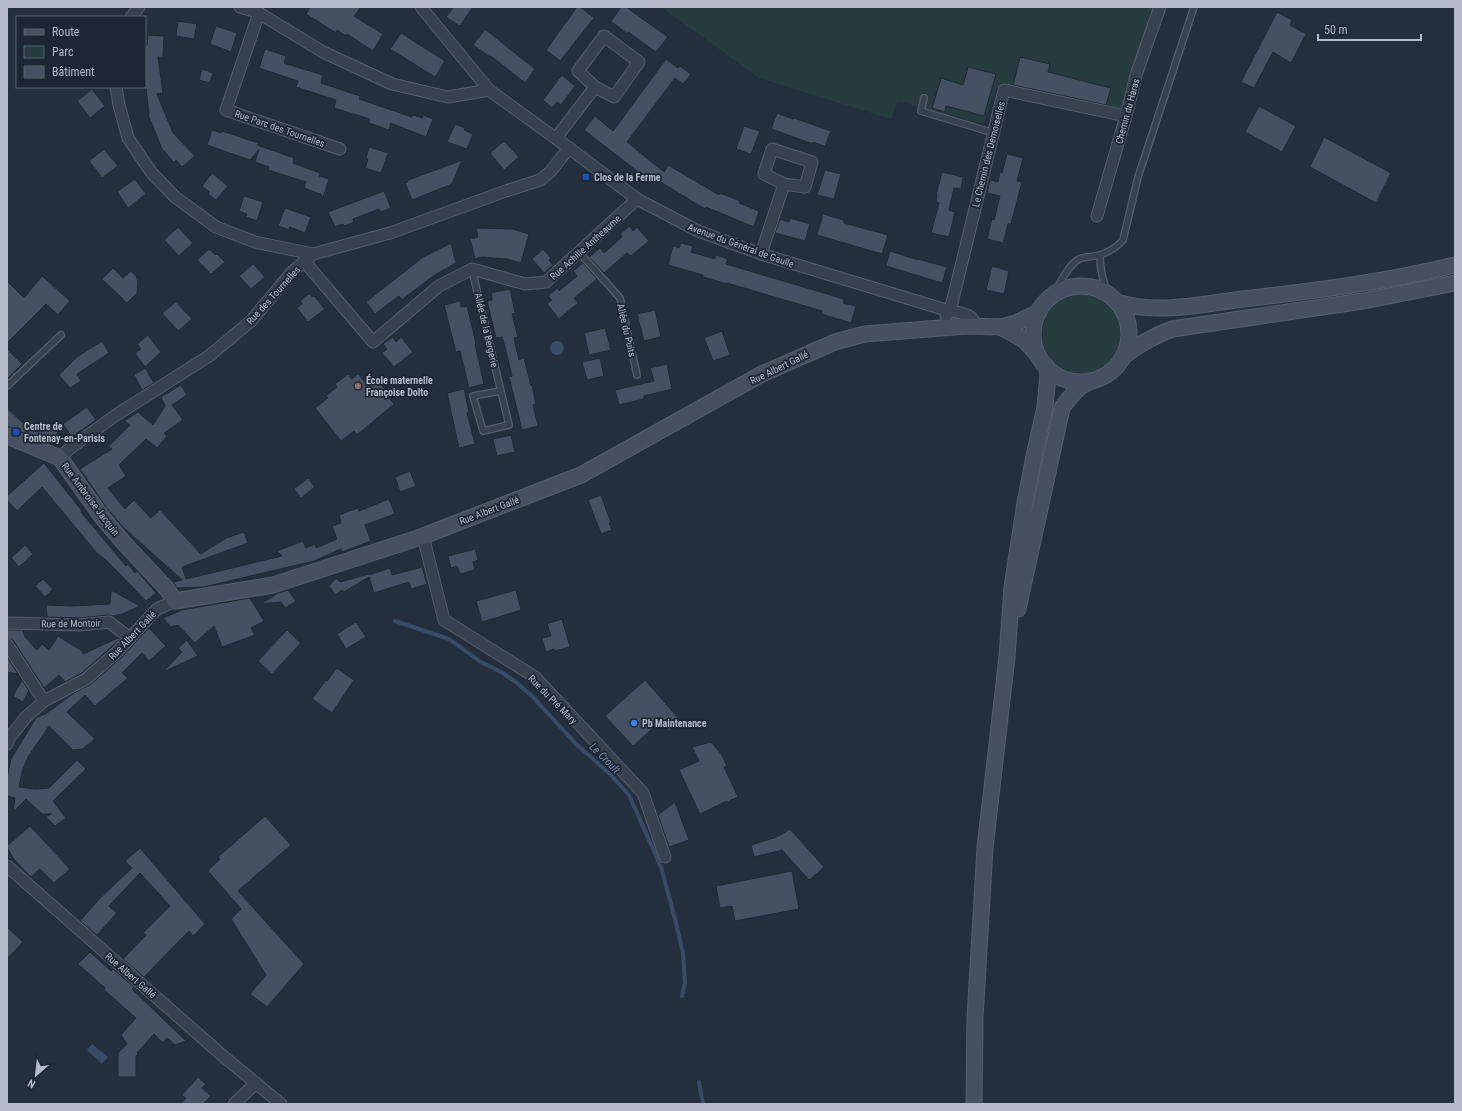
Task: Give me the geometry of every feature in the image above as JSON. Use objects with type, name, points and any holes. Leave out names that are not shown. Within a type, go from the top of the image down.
[{"type":"street","points":[[132,16],[139,7]]},
{"type":"street","points":[[240,7],[259,12],[323,52],[392,84],[448,97],[489,90]]},
{"type":"street","name":"Chemin du Haras","points":[[1097,216],[1137,72],[1160,7]]},
{"type":"street","name":"Avenue du Général de Gaulle","points":[[426,9],[489,90],[637,199],[698,231],[760,254],[947,316]]},
{"type":"street","name":"Rue Parc des Tournelles","points":[[259,12],[226,110],[340,149]]},
{"type":"street","points":[[604,36],[639,62],[614,97],[595,87],[578,71],[604,36]]},
{"type":"street","points":[[556,138],[595,87]]},
{"type":"street","points":[[116,88],[128,138],[151,172],[175,197],[216,227],[255,242],[313,254]]},
{"type":"street","name":"Le Chemin des Demoiselles","points":[[947,316],[1004,90],[1126,116]]},
{"type":"street","name":"Rue des Tournelles","points":[[60,458],[69,449],[116,415],[209,356],[251,321],[292,272],[313,254],[390,233],[540,180],[550,172],[569,148]]},
{"type":"street","points":[[760,254],[784,184]]},
{"type":"street","name":"Rue Achille Antheaume","points":[[472,269],[525,284],[546,282],[637,199]]},
{"type":"street","points":[[304,262],[373,342],[439,286],[472,269]]},
{"type":"street","points":[[974,1104],[975,1018],[985,848],[1007,657],[1012,587],[1034,456],[1046,407],[1048,375],[1037,352],[1034,338],[1034,325],[1039,312],[1047,301],[1058,292],[1084,286],[1096,288],[1113,299],[1128,306],[1141,308],[1179,307],[1282,295],[1364,283],[1455,265]]},
{"type":"street","points":[[1007,657],[1062,408],[1078,388],[1105,376],[1137,345],[1152,336],[1172,329],[1363,301],[1455,283]]},
{"type":"street","points":[[1113,299],[1125,314],[1129,328],[1129,342],[1124,356]]},
{"type":"street","points":[[1001,327],[1039,312]]},
{"type":"street","name":"Rue Albert Gallé","points":[[7,744],[10,737],[26,717],[44,701],[86,679],[117,652],[157,609],[175,601],[273,585],[423,536],[581,475],[762,374],[835,342],[947,316],[975,326],[1001,327]]},
{"type":"street","points":[[1001,327],[1024,340],[1054,373],[1066,379],[1079,382],[1093,381]]},
{"type":"street","name":"Rue Ambroise Jacquin","points":[[7,436],[60,458],[102,517],[167,589],[175,601]]},
{"type":"street","name":"Rue du Pré Mary","points":[[423,536],[444,620],[535,677],[643,793],[665,857]]},
{"type":"street","name":"Rue de Montoir","points":[[7,623],[79,625],[109,622],[130,638]]},
{"type":"street","points":[[7,644],[44,701]]},
{"type":"street","name":"Rue Albert Gallé","points":[[7,866],[219,1052],[281,1104]]},
{"type":"street","points":[[234,1104],[256,1083]]},
{"type":"lane","points":[[1052,297],[1067,271],[1080,258],[1100,255],[1116,248],[1123,240],[1138,177],[1194,7]]},
{"type":"lane","points":[[924,98],[921,111],[994,133]]},
{"type":"lane","name":"Allée du Puits","points":[[580,252],[620,298],[636,375]]},
{"type":"lane","points":[[1100,255],[1100,271],[1103,283],[1113,299]]},
{"type":"lane","name":"Allée de la Bergerie","points":[[472,269],[501,391],[509,425],[483,431],[473,396],[501,391]]},
{"type":"lane","points":[[7,386],[61,335]]},
{"type":"green space","points":[[661,7],[1156,7],[1120,111],[997,87],[984,124],[897,101],[891,119],[759,78]]},
{"type":"green space","points":[[1082,294],[1097,297],[1110,306],[1119,319],[1122,334],[1119,349],[1110,362],[1097,371],[1082,374],[1067,371],[1054,362],[1045,349],[1042,334],[1045,319],[1054,306],[1067,297]]},
{"type":"water","points":[[554,341],[560,341],[564,345],[564,351],[560,355],[554,355],[550,351],[550,345]]},
{"type":"water","points":[[92,1044],[108,1057],[102,1064],[87,1050]]},
{"type":"building","points":[[310,7],[361,7],[354,16],[383,34],[373,51],[347,34],[346,36],[337,30],[336,33],[306,14]]},
{"type":"building","points":[[454,7],[473,7],[460,26],[446,17]]},
{"type":"building","points":[[577,7],[580,7],[594,18],[560,61],[546,50]]},
{"type":"building","points":[[621,7],[626,7],[668,37],[656,52],[628,32],[627,34],[611,21]]},
{"type":"building","points":[[1277,12],[1292,20],[1290,25],[1306,34],[1291,63],[1273,52],[1254,88],[1241,82]]},
{"type":"building","points":[[178,21],[197,24],[194,39],[176,36]]},
{"type":"building","points":[[216,26],[237,33],[231,52],[210,44]]},
{"type":"building","points":[[485,29],[535,69],[525,83],[491,56],[490,57],[473,45]]},
{"type":"building","points":[[401,33],[445,61],[435,77],[390,49]]},
{"type":"building","points":[[148,35],[164,36],[163,57],[158,57],[163,93],[157,94],[173,133],[195,156],[182,167],[176,160],[174,162],[162,149],[148,114],[146,88]]},
{"type":"building","points":[[265,49],[286,56],[284,63],[323,75],[321,83],[360,96],[359,99],[412,117],[413,115],[422,118],[423,115],[433,119],[426,137],[391,123],[389,130],[369,123],[370,119],[334,108],[336,100],[296,87],[298,81],[259,68]]},
{"type":"building","points":[[1020,57],[1050,64],[1048,72],[1111,88],[1106,105],[1013,85]]},
{"type":"building","points":[[666,59],[678,68],[680,66],[691,74],[683,84],[675,78],[627,142],[664,172],[668,165],[719,195],[720,193],[740,201],[739,203],[759,211],[754,227],[706,207],[705,209],[649,175],[646,178],[584,130],[595,116],[613,131]]},
{"type":"building","points":[[968,67],[996,74],[984,116],[946,106],[945,112],[932,108],[941,78],[963,85]]},
{"type":"building","points":[[202,69],[213,73],[210,83],[199,80]]},
{"type":"building","points":[[562,75],[575,86],[561,105],[557,102],[552,108],[543,100]]},
{"type":"building","points":[[92,89],[105,106],[90,118],[77,101]]},
{"type":"building","points":[[1259,106],[1296,126],[1282,152],[1245,132]]},
{"type":"building","points":[[777,113],[831,131],[825,146],[813,142],[813,144],[771,129]]},
{"type":"building","points":[[455,124],[465,128],[464,130],[473,134],[467,149],[447,142]]},
{"type":"building","points":[[744,126],[760,131],[751,154],[736,149]]},
{"type":"building","points":[[212,130],[221,133],[222,131],[258,143],[257,145],[294,158],[293,163],[320,173],[319,176],[329,179],[323,198],[320,193],[304,188],[306,182],[268,170],[269,167],[255,162],[259,149],[250,160],[207,145]]},
{"type":"building","points":[[1324,137],[1391,173],[1376,203],[1310,167]]},
{"type":"building","points":[[504,141],[519,157],[504,170],[490,153]]},
{"type":"building","points":[[369,147],[388,153],[381,173],[365,168],[368,159],[366,158]]},
{"type":"building","points":[[104,149],[118,166],[102,178],[89,161]]},
{"type":"building","points":[[1007,154],[1023,158],[1017,181],[1022,182],[1011,224],[1008,224],[1003,243],[987,239],[992,219],[994,220],[1000,196],[987,193],[990,180],[998,182]]},
{"type":"building","points":[[462,160],[452,184],[412,200],[405,183],[408,182],[406,181]]},
{"type":"building","points":[[825,170],[841,174],[834,199],[817,195]]},
{"type":"building","points":[[942,172],[963,177],[961,189],[954,188],[949,210],[955,212],[949,237],[931,233],[939,203],[936,202],[936,195]]},
{"type":"building","points":[[212,173],[228,186],[216,200],[208,194],[209,192],[202,186]]},
{"type":"building","points":[[135,179],[146,194],[128,208],[117,192]]},
{"type":"building","points":[[384,191],[391,208],[381,212],[379,209],[353,219],[354,222],[344,226],[343,224],[335,227],[328,212]]},
{"type":"building","points":[[244,196],[263,202],[257,221],[246,217],[247,214],[239,211]]},
{"type":"building","points":[[285,208],[311,217],[305,233],[290,227],[289,230],[278,226]]},
{"type":"building","points":[[823,214],[844,220],[844,223],[888,235],[882,254],[817,235]]},
{"type":"building","points":[[790,218],[810,224],[805,241],[775,233],[780,219],[789,222]]},
{"type":"building","points":[[629,226],[633,231],[637,227],[649,241],[631,256],[627,253],[604,273],[589,257],[600,248],[604,253],[622,237],[620,234]]},
{"type":"building","points":[[178,227],[193,243],[179,256],[164,240]]},
{"type":"building","points":[[476,228],[512,229],[529,234],[521,263],[507,259],[482,257],[475,259],[470,239],[478,237]]},
{"type":"building","points":[[451,243],[456,263],[433,276],[402,300],[399,296],[375,314],[366,302],[423,257]]},
{"type":"building","points":[[681,243],[693,246],[691,252],[715,259],[716,255],[728,259],[726,264],[844,299],[843,303],[856,306],[851,323],[821,314],[822,311],[703,277],[703,275],[668,265],[673,246],[679,248]]},
{"type":"building","points":[[209,249],[225,262],[211,274],[197,260]]},
{"type":"building","points":[[543,249],[551,258],[549,260],[553,265],[544,273],[532,259]]},
{"type":"building","points":[[890,251],[947,267],[942,283],[886,266]]},
{"type":"building","points":[[583,263],[597,279],[574,298],[578,303],[559,319],[547,304],[552,300],[548,296],[557,288],[559,291],[577,276],[573,271]]},
{"type":"building","points":[[253,264],[265,277],[251,289],[239,276]]},
{"type":"building","points":[[992,266],[1009,271],[1004,294],[986,290]]},
{"type":"building","points":[[113,268],[123,278],[131,271],[136,276],[138,282],[137,293],[127,303],[102,279]]},
{"type":"building","points":[[42,276],[70,301],[58,315],[46,304],[7,343],[7,281],[24,298]]},
{"type":"building","points":[[510,289],[515,313],[512,314],[518,337],[514,338],[519,360],[524,358],[531,386],[532,385],[536,404],[533,405],[538,426],[522,430],[509,377],[512,376],[505,347],[502,337],[496,338],[487,301],[492,300],[491,293]]},
{"type":"building","points":[[309,294],[312,297],[314,296],[325,309],[308,322],[297,308],[302,304],[300,301]]},
{"type":"building","points":[[460,301],[461,307],[467,306],[484,384],[469,388],[460,351],[456,352],[444,305]]},
{"type":"building","points":[[176,302],[192,319],[178,331],[162,313]]},
{"type":"building","points":[[655,310],[661,337],[644,341],[637,314]]},
{"type":"building","points":[[605,328],[611,350],[589,355],[584,333]]},
{"type":"building","points":[[722,331],[730,355],[713,361],[704,338]]},
{"type":"building","points":[[148,335],[161,352],[145,367],[135,353],[141,349],[137,344]]},
{"type":"building","points":[[393,337],[396,342],[401,337],[413,352],[394,367],[382,353],[387,349],[383,344]]},
{"type":"building","points":[[102,341],[109,353],[77,374],[81,381],[70,388],[59,375],[77,357]]},
{"type":"building","points":[[7,349],[22,364],[7,379]]},
{"type":"building","points":[[600,358],[604,376],[587,380],[582,362]]},
{"type":"building","points":[[667,364],[672,389],[644,396],[644,399],[619,405],[615,390],[654,381],[650,368]]},
{"type":"building","points":[[145,368],[154,383],[142,390],[134,375]]},
{"type":"building","points":[[348,374],[352,379],[358,374],[367,385],[376,378],[386,391],[384,392],[394,404],[357,435],[354,431],[341,441],[315,408],[328,398],[326,396],[337,387],[335,384]]},
{"type":"building","points":[[181,385],[187,395],[172,405],[183,420],[164,433],[167,436],[157,448],[146,439],[119,465],[126,476],[108,488],[125,509],[134,500],[151,518],[160,510],[201,554],[226,538],[244,532],[248,543],[182,567],[186,579],[282,556],[277,551],[303,541],[306,548],[315,544],[316,548],[337,539],[332,526],[341,523],[339,515],[358,508],[359,511],[389,499],[395,514],[365,525],[371,541],[342,552],[341,549],[314,561],[204,587],[177,588],[173,582],[182,580],[123,527],[106,507],[80,469],[112,449],[109,446],[130,425],[124,421],[138,412],[153,425],[165,406],[161,397]]},
{"type":"building","points":[[464,389],[469,412],[467,413],[475,444],[459,448],[447,393]]},
{"type":"building","points":[[87,407],[96,420],[72,437],[63,424]]},
{"type":"building","points":[[7,408],[24,424],[28,420],[46,427],[47,424],[59,430],[52,445],[7,426]]},
{"type":"building","points":[[511,435],[515,452],[497,456],[493,439]]},
{"type":"building","points":[[44,463],[82,511],[81,512],[126,566],[128,564],[135,573],[137,571],[156,593],[146,601],[106,560],[96,552],[42,487],[17,511],[7,500],[7,496]]},
{"type":"building","points":[[410,471],[416,486],[400,492],[395,477]]},
{"type":"building","points":[[308,478],[315,487],[301,498],[294,489]]},
{"type":"building","points":[[601,495],[612,530],[601,534],[588,500]]},
{"type":"building","points":[[25,545],[33,554],[19,567],[11,558]]},
{"type":"building","points":[[475,549],[478,560],[473,562],[475,570],[460,574],[457,566],[451,568],[448,556]]},
{"type":"building","points":[[422,567],[427,584],[411,589],[409,582],[374,593],[369,577],[344,592],[342,590],[335,595],[329,586],[336,578],[340,582],[390,568],[392,575]]},
{"type":"building","points":[[43,579],[53,589],[45,597],[35,586]]},
{"type":"building","points":[[111,590],[140,606],[122,614],[113,616],[108,615],[79,618],[47,617],[46,605],[72,606],[110,604]]},
{"type":"building","points":[[288,590],[296,601],[285,608],[281,602],[261,604],[278,593]]},
{"type":"building","points":[[516,590],[521,610],[482,622],[476,601]]},
{"type":"building","points":[[250,598],[264,621],[251,628],[255,635],[222,647],[214,626],[195,643],[178,625],[171,627],[163,618],[182,610]]},
{"type":"building","points":[[562,619],[570,647],[555,651],[554,649],[546,652],[542,638],[551,636],[547,624]]},
{"type":"building","points":[[356,622],[366,637],[346,649],[337,634]]},
{"type":"building","points":[[149,628],[166,646],[149,661],[142,653],[122,673],[128,678],[95,706],[85,695],[67,712],[95,739],[82,749],[73,750],[49,726],[28,757],[22,772],[19,787],[35,789],[49,788],[77,760],[86,769],[53,801],[66,818],[55,826],[46,817],[51,814],[42,814],[26,799],[13,812],[15,798],[7,796],[7,778],[11,759],[36,718],[47,713],[74,693],[91,684],[122,657]]},
{"type":"building","points":[[7,630],[23,630],[25,637],[37,650],[42,644],[49,650],[58,636],[82,651],[83,654],[118,638],[120,639],[82,673],[65,682],[59,675],[44,688],[13,640],[7,637]]},
{"type":"building","points":[[287,630],[301,643],[272,674],[258,661]]},
{"type":"building","points":[[187,640],[198,656],[163,672],[182,652],[178,648]]},
{"type":"building","points":[[7,657],[18,674],[7,672]]},
{"type":"building","points":[[337,668],[354,680],[332,713],[312,699]]},
{"type":"building","points":[[22,680],[29,691],[23,702],[13,696]]},
{"type":"building","points":[[645,680],[680,720],[669,731],[661,721],[633,746],[605,716]]},
{"type":"building","points":[[711,742],[722,755],[727,766],[724,767],[738,797],[700,814],[679,770],[699,761],[692,747]]},
{"type":"building","points":[[675,802],[689,840],[669,847],[658,815]]},
{"type":"building","points":[[265,816],[291,845],[238,891],[304,964],[267,1007],[250,994],[266,975],[231,919],[241,909],[208,871],[220,859],[218,857]]},
{"type":"building","points":[[30,826],[70,869],[54,883],[40,869],[31,877],[13,858],[7,847]]},
{"type":"building","points":[[790,829],[824,867],[809,880],[782,850],[754,857],[751,845],[777,837]]},
{"type":"building","points":[[140,848],[205,924],[193,936],[189,931],[144,977],[123,959],[146,935],[143,933],[170,906],[140,873],[109,906],[117,913],[97,935],[80,921],[100,898],[132,868],[125,861]]},
{"type":"building","points":[[792,871],[799,909],[735,921],[732,906],[720,908],[716,886]]},
{"type":"building","points":[[7,927],[23,942],[7,959]]},
{"type":"building","points":[[90,952],[111,971],[113,969],[134,987],[132,989],[186,1041],[175,1045],[167,1038],[163,1043],[154,1034],[137,1053],[136,1077],[118,1077],[118,1053],[127,1044],[121,1035],[136,1018],[104,990],[105,988],[78,964]]},
{"type":"building","points":[[198,1077],[206,1084],[202,1088],[211,1096],[203,1104],[181,1104],[186,1098],[182,1095]]},
{"type":"waterway","name":"Le Croult","points":[[395,621],[449,639],[481,662],[503,673],[517,683],[532,696],[576,744],[610,774],[629,795],[661,867],[675,919],[683,953],[685,983],[682,996]]},
{"type":"waterway","name":"Le Croult","points":[[699,1082],[703,1104]]},
{"type":"place","name":"Clos de la Ferme","points":[[586,177]]},
{"type":"place","name":"École maternelle Françoise Dolto","points":[[358,386]]},
{"type":"place","name":"Centre de Fontenay-en-Parisis","points":[[16,432]]},
{"type":"place","name":"Pb Maintenance","points":[[634,723]]}]
